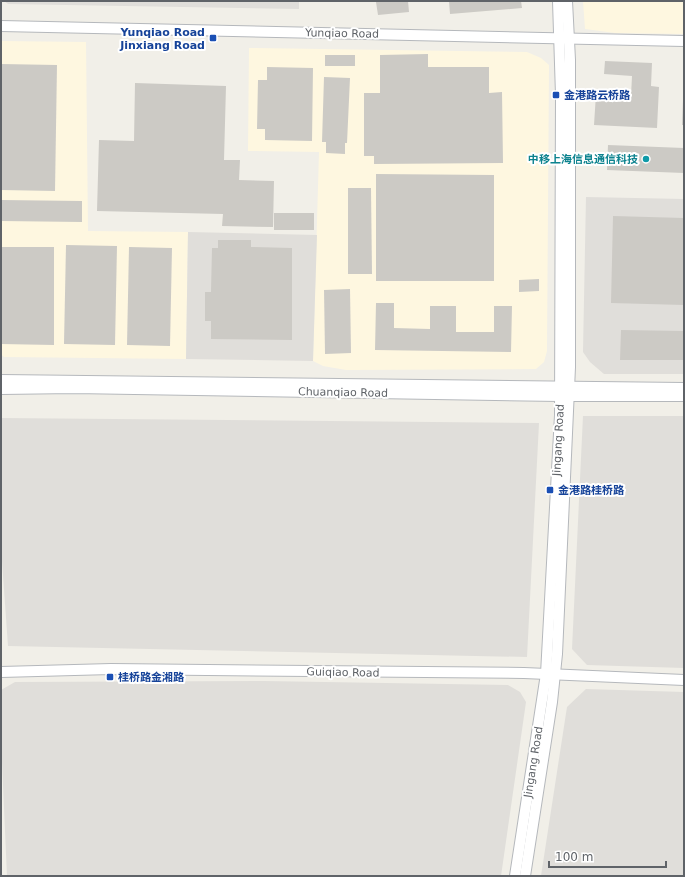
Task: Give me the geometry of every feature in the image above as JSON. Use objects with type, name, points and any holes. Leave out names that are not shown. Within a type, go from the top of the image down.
[{"type":"street","name":"Jingang Road","points":[[558,1],[565,38]]},
{"type":"street","name":"Jingang Road","points":[[525,876],[551,675],[565,391],[565,38],[567,1]]},
{"type":"street","name":"Yunqiao Road","points":[[1,26],[684,41]]},
{"type":"street","name":"Chuanqiao Road","points":[[1,380],[565,391],[684,396]]},
{"type":"street","name":"Chuanqiao Road","points":[[1,389],[74,388],[565,391],[684,388]]},
{"type":"street","name":"Guiqiao Road","points":[[1,672],[111,669],[551,675],[684,680]]},
{"type":"street","name":"Jingang Road","points":[[515,876],[551,675]]},
{"type":"shaded area","points":[[4,1],[299,1],[299,9],[8,4]]},
{"type":"shaded area","points":[[583,1],[684,1],[684,34],[615,33],[585,29]]},
{"type":"shaded area","points":[[1,41],[86,42],[88,231],[188,232],[186,359],[4,357],[1,355]]},
{"type":"shaded area","points":[[249,48],[527,52],[541,58],[549,65],[547,351],[544,362],[536,369],[346,370],[323,366],[313,361],[319,152],[248,151]]},
{"type":"shaded area","points":[[586,197],[684,199],[684,374],[604,374],[590,362],[583,352]]},
{"type":"shaded area","points":[[188,232],[317,235],[313,361],[186,359]]},
{"type":"shaded area","points":[[583,416],[684,416],[684,668],[587,665],[572,649]]},
{"type":"shaded area","points":[[1,418],[539,423],[527,657],[8,646],[1,547]]},
{"type":"shaded area","points":[[264,681],[508,685],[520,692],[526,702],[501,876],[7,876],[1,739],[1,690],[15,682]]},
{"type":"shaded area","points":[[586,689],[684,692],[684,876],[541,876],[567,707]]},
{"type":"building","points":[[408,1],[409,12],[378,15],[376,2]]},
{"type":"building","points":[[449,1],[521,1],[522,8],[450,14]]},
{"type":"building","points":[[428,54],[428,67],[489,67],[489,93],[502,92],[503,163],[374,164],[374,156],[364,156],[364,93],[380,93],[380,55]]},
{"type":"building","points":[[325,55],[355,55],[355,66],[325,66]]},
{"type":"building","points":[[605,61],[652,63],[651,86],[659,87],[657,128],[594,125],[596,94],[631,96],[632,76],[604,74]]},
{"type":"building","points":[[1,64],[57,65],[55,191],[1,190]]},
{"type":"building","points":[[267,67],[313,68],[312,141],[265,140],[265,129],[257,129],[258,80],[267,80]]},
{"type":"building","points":[[324,77],[350,78],[347,143],[345,143],[345,154],[326,153],[326,142],[322,142]]},
{"type":"building","points":[[135,83],[226,86],[224,160],[240,160],[239,180],[274,181],[273,227],[222,226],[223,214],[97,211],[99,140],[134,141]]},
{"type":"building","points":[[683,100],[684,125],[682,125]]},
{"type":"building","name":"中移上海信息通信科技","points":[[608,145],[684,148],[684,173],[607,170]]},
{"type":"building","points":[[376,174],[494,175],[494,281],[376,281]]},
{"type":"building","points":[[348,188],[371,188],[372,274],[348,274]]},
{"type":"building","points":[[1,200],[82,201],[82,222],[1,221]]},
{"type":"building","points":[[274,213],[314,213],[314,230],[274,230]]},
{"type":"building","points":[[613,216],[684,218],[684,305],[611,303]]},
{"type":"building","points":[[218,240],[251,240],[251,247],[292,248],[292,340],[211,339],[211,321],[205,321],[205,292],[211,292],[212,248],[218,248]]},
{"type":"building","points":[[66,245],[117,246],[115,345],[64,344]]},
{"type":"building","points":[[1,247],[54,247],[54,345],[1,344]]},
{"type":"building","points":[[129,247],[172,248],[170,346],[127,345]]},
{"type":"building","points":[[539,279],[539,291],[519,292],[519,280]]},
{"type":"building","points":[[350,289],[351,353],[325,354],[324,290]]},
{"type":"building","points":[[376,303],[394,303],[394,328],[430,329],[430,306],[456,306],[456,332],[494,332],[494,306],[512,306],[511,352],[375,350]]},
{"type":"building","points":[[621,330],[684,331],[684,360],[620,360]]},
{"type":"place","name":"Yunqiao Road Jinxiang Road","points":[[213,38]]},
{"type":"place","name":"金港路云桥路","points":[[556,95]]},
{"type":"place","name":"中移上海信息通信科技","points":[[646,159]]},
{"type":"place","name":"金港路桂桥路","points":[[550,490]]},
{"type":"place","name":"桂桥路金湘路","points":[[110,677]]}]
